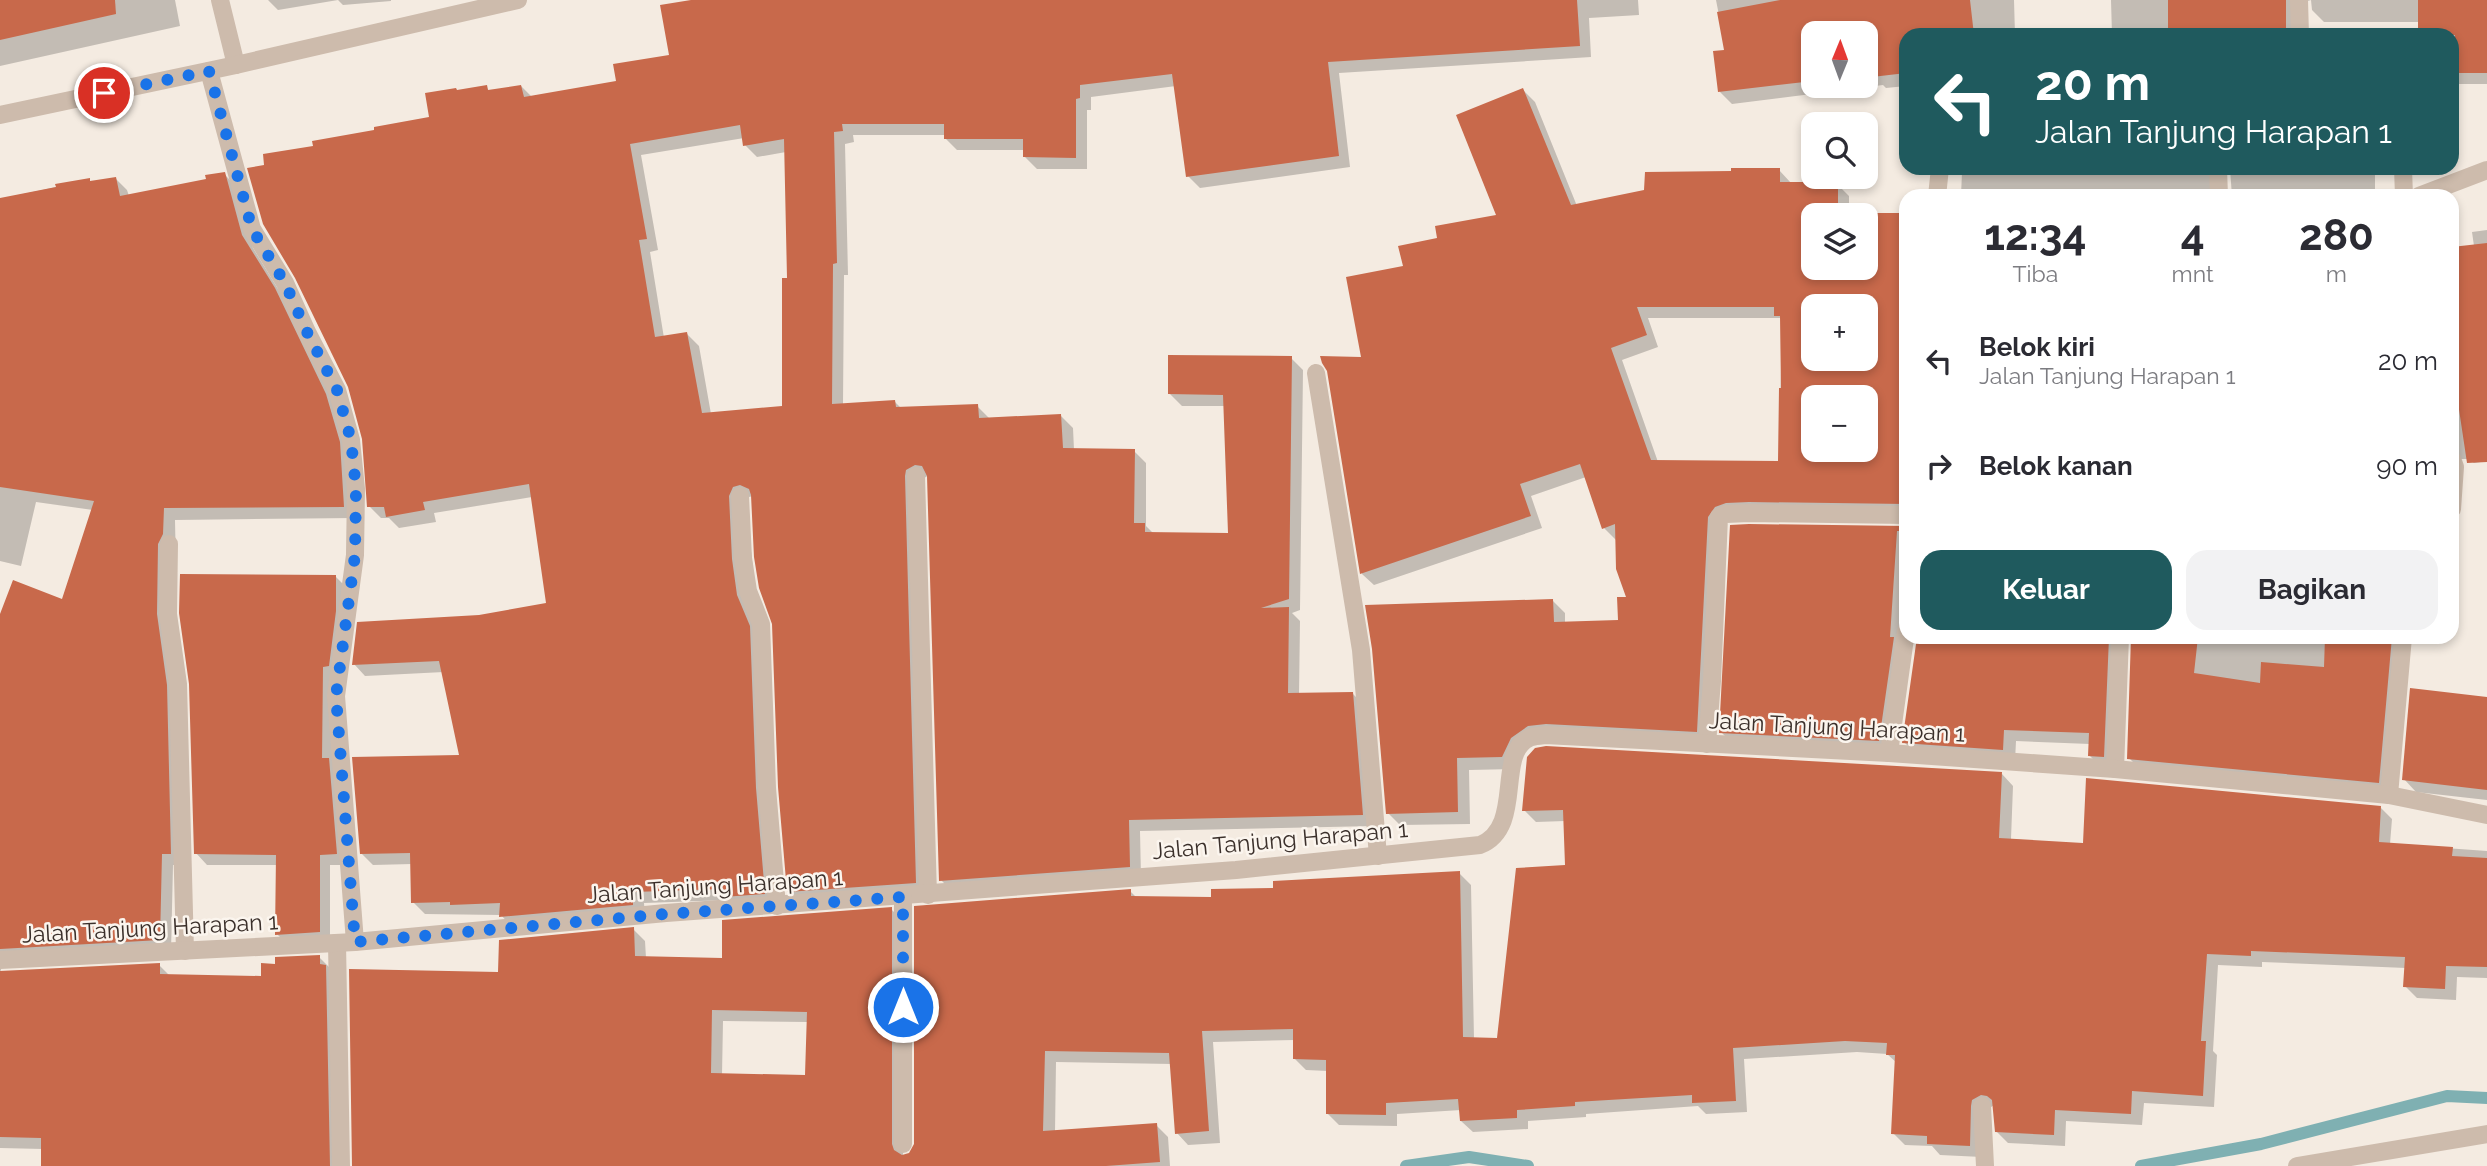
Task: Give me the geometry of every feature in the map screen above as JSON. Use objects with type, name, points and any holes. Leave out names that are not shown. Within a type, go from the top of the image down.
[{"type":"street","points":[[220,0],[236,65]]},
{"type":"street","points":[[0,116],[518,0]]},
{"type":"street","points":[[2299,0],[2300,28]]},
{"type":"street","points":[[209,71],[252,229],[285,283],[337,390],[351,440],[356,489],[355,555],[336,696],[346,942],[341,1166]]},
{"type":"street","points":[[2437,189],[2487,170]]},
{"type":"street","points":[[1316,373],[1361,650],[1378,856]]},
{"type":"street","points":[[916,476],[928,895]]},
{"type":"street","points":[[740,496],[743,558],[748,592],[761,624],[768,788],[777,906]]},
{"type":"street","points":[[1707,744],[1719,517],[1749,513],[1899,515]]},
{"type":"street","points":[[169,544],[168,614],[178,684],[185,951]]},
{"type":"street","points":[[1889,753],[1904,644]]},
{"type":"street","points":[[2115,769],[2120,644]]},
{"type":"street","points":[[2389,795],[2402,644]]},
{"type":"street","name":"Jalan Tanjung Harapan 1","points":[[0,960],[346,942],[928,895],[1480,845],[1488,842],[1501,828],[1513,762],[1519,747],[1528,738],[1545,736],[1889,753],[2115,769],[2389,795],[2487,815]]},
{"type":"street","points":[[902,1144],[903,897]]},
{"type":"street","points":[[1982,1106],[1985,1158]]},
{"type":"street","points":[[2297,1166],[2487,1134]]},
{"type":"building","points":[[0,0],[115,0],[116,14],[0,40]]},
{"type":"building","points":[[691,0],[1577,0],[1580,46],[1328,62],[1339,156],[1186,177],[1172,74],[1080,85],[1080,98],[1076,99],[1076,158],[1023,157],[1023,139],[944,139],[944,124],[842,124],[843,131],[834,132],[837,263],[833,264],[832,404],[895,400],[896,407],[978,404],[979,418],[1061,414],[1063,448],[1135,449],[1134,523],[1145,523],[1145,532],[1228,533],[1223,395],[1168,394],[1168,355],[1292,356],[1289,599],[1261,608],[1289,607],[1288,693],[1353,692],[1363,815],[1129,820],[1130,867],[939,881],[927,476],[922,466],[915,465],[906,470],[905,476],[916,883],[787,892],[778,787],[772,624],[759,588],[754,557],[751,495],[749,489],[740,485],[733,487],[729,496],[732,559],[737,595],[750,626],[756,788],[765,894],[723,897],[723,889],[633,892],[633,905],[499,917],[500,903],[411,903],[410,853],[360,854],[352,757],[459,755],[439,661],[352,665],[357,622],[479,615],[546,603],[529,484],[423,502],[425,510],[386,517],[384,507],[367,507],[362,439],[348,387],[295,278],[263,224],[247,168],[264,165],[263,154],[313,146],[312,141],[429,117],[425,93],[487,85],[488,90],[521,85],[524,97],[616,81],[613,64],[669,55],[660,5]],"holes":[[[740,125],[743,146],[784,139],[787,278],[782,278],[782,406],[702,413],[687,332],[655,337],[639,240],[647,239],[630,144]]]},
{"type":"building","points":[[1780,0],[1970,0],[1973,28],[1899,28],[1899,74],[1878,76],[1878,21],[1801,21],[1801,82],[1718,92],[1713,51],[1724,50],[1717,12]]},
{"type":"building","points":[[2168,0],[2286,0],[2286,28],[2168,28]]},
{"type":"building","points":[[2418,0],[2487,0],[2487,73],[2459,73],[2459,28],[2418,28]]},
{"type":"building","points":[[1523,88],[1571,205],[1644,190],[1645,172],[1780,168],[1780,182],[1801,182],[1801,189],[1838,189],[1838,203],[1801,203],[1801,280],[1878,280],[1878,213],[1899,213],[1899,504],[1749,502],[1726,503],[1715,507],[1708,517],[1697,732],[1546,724],[1528,726],[1511,738],[1502,757],[1457,758],[1458,812],[1386,814],[1372,649],[1365,605],[1553,599],[1554,622],[1618,620],[1617,597],[1626,597],[1616,569],[1615,524],[1602,529],[1580,464],[1520,484],[1531,516],[1360,574],[1327,371],[1320,356],[1361,357],[1346,277],[1403,266],[1398,246],[1437,238],[1435,226],[1496,215],[1456,115]],"holes":[[[1637,307],[1774,307],[1774,316],[1780,316],[1778,461],[1651,460],[1611,348],[1647,335]]]},
{"type":"building","points":[[225,172],[242,235],[275,288],[326,394],[340,442],[344,507],[164,508],[163,534],[158,544],[157,614],[167,685],[171,854],[162,854],[160,940],[0,949],[0,614],[13,580],[62,599],[94,501],[0,487],[0,198],[56,187],[55,184],[116,177],[120,196],[206,179],[205,175]]},
{"type":"building","points":[[2487,243],[2487,462],[2467,463],[2459,409],[2459,246]]},
{"type":"building","points":[[1730,525],[1899,526],[1890,637],[1894,637],[1879,741],[1719,733]]},
{"type":"building","points":[[180,574],[336,575],[336,611],[329,666],[323,667],[322,758],[329,758],[337,854],[320,855],[320,932],[275,935],[276,855],[194,854],[189,684],[179,613]]},
{"type":"building","points":[[1916,644],[2109,644],[2104,757],[2088,756],[2089,733],[2004,730],[2003,750],[1902,743]]},
{"type":"building","points":[[2131,644],[2197,644],[2194,673],[2260,683],[2261,662],[2324,667],[2325,644],[2391,644],[2379,783],[2127,759]]},
{"type":"building","points":[[2410,688],[2487,697],[2487,790],[2402,780]]},
{"type":"building","points":[[1546,746],[2002,772],[1999,838],[2083,843],[2086,778],[2381,806],[2379,842],[2453,847],[2452,856],[2487,858],[2487,967],[2446,966],[2445,989],[2403,987],[2405,957],[2251,951],[2251,956],[2207,954],[2201,1041],[2206,1041],[2203,1096],[2132,1091],[2131,1114],[2055,1110],[2054,1135],[1995,1132],[1992,1100],[1981,1095],[1972,1100],[1970,1146],[1927,1144],[1927,1136],[1891,1134],[1895,1055],[1886,1055],[1887,1043],[1845,1041],[1733,1048],[1736,1101],[1692,1103],[1692,1095],[1575,1102],[1575,1106],[1517,1110],[1517,1118],[1460,1121],[1458,1099],[1386,1103],[1386,1115],[1326,1114],[1326,1060],[1293,1059],[1293,1029],[1202,1031],[1209,1131],[1175,1134],[1169,1053],[1045,1051],[1043,1131],[1157,1123],[1160,1162],[1106,1166],[352,1166],[349,969],[498,972],[499,940],[634,927],[635,956],[722,958],[722,920],[892,907],[892,1144],[894,1150],[902,1155],[909,1153],[914,1144],[914,906],[1131,889],[1131,896],[1211,897],[1211,889],[1273,888],[1273,881],[1460,871],[1463,1037],[1497,1038],[1516,868],[1565,865],[1563,810],[1522,811],[1527,757],[1535,748]],"holes":[[[712,1010],[807,1012],[805,1075],[711,1073]]]},
{"type":"building","points":[[320,955],[320,964],[326,965],[330,1166],[41,1166],[41,1138],[0,1137],[0,971],[160,963],[160,974],[261,976],[261,963],[275,964],[275,957]]},
{"type":"waterway","points":[[2141,1166],[2261,1144],[2447,1096],[2487,1098]]},
{"type":"waterway","points":[[1406,1166],[1469,1157],[1528,1166]]},
{"type":"route","points":[[104,93],[209,71],[252,229],[285,283],[337,390],[351,440],[356,489],[355,555],[336,696],[355,942],[666,914],[903,897],[903,1007]]}]
